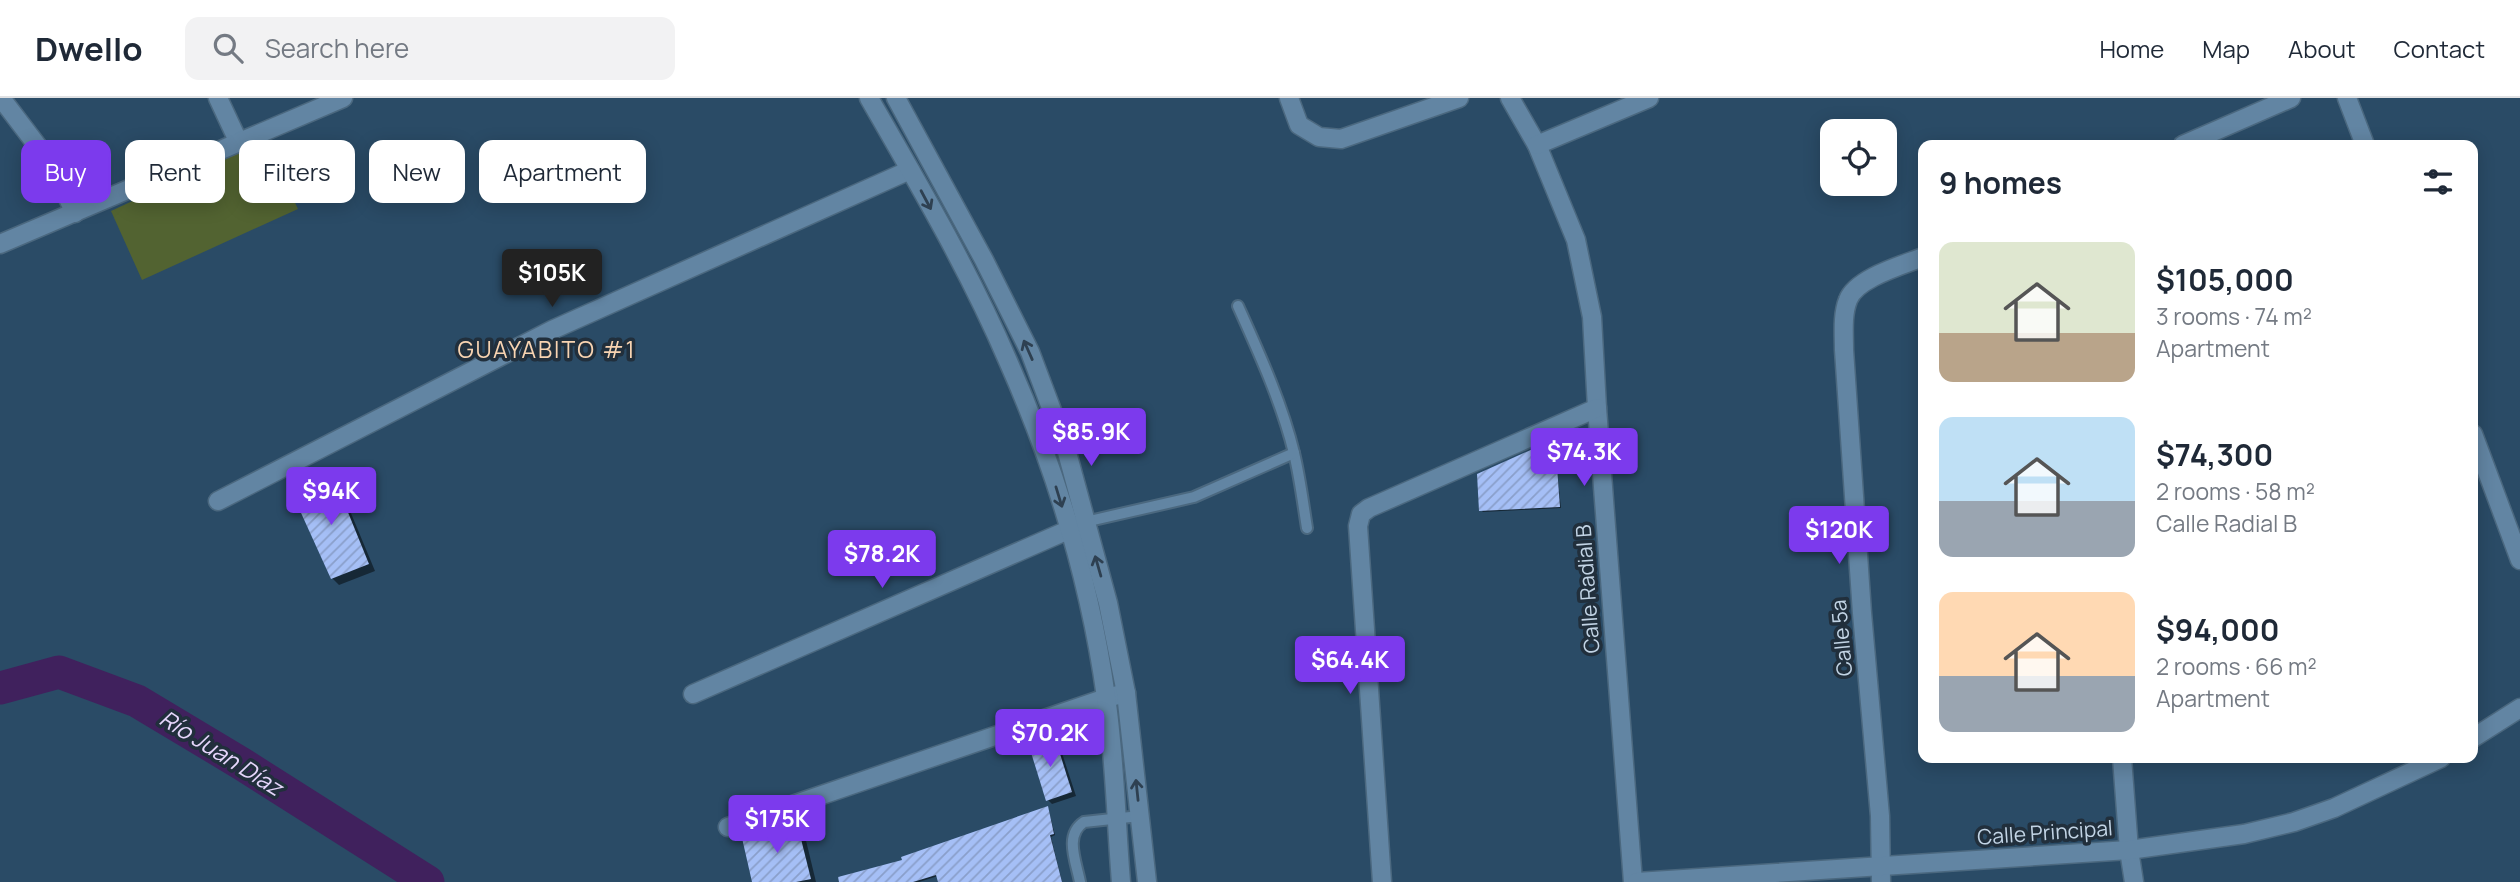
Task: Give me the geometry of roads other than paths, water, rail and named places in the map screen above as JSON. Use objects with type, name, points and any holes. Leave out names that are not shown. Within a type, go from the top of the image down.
[{"type":"street","points":[[1,98],[52,164],[75,213]]},
{"type":"street","points":[[0,244],[239,143],[218,98]]},
{"type":"street","points":[[246,140],[343,98]]},
{"type":"street","points":[[896,98],[984,260],[1030,352],[1065,445],[1106,698],[1121,882]]},
{"type":"street","points":[[1289,98],[1299,125],[1319,136],[1341,139],[1459,98]]},
{"type":"street","name":"Calle Radial B","points":[[1510,98],[1537,145],[1576,240],[1592,317],[1635,882]]},
{"type":"street","points":[[1537,145],[1649,98]]},
{"type":"street","points":[[2194,140],[2291,98]]},
{"type":"street","points":[[2347,98],[2363,140]]},
{"type":"street","points":[[874,99],[1008,359],[1108,603],[1126,693],[1147,882]]},
{"type":"street","points":[[218,501],[552,330],[910,170]]},
{"type":"street","name":"Calle 5a","points":[[1880,875],[1880,816],[1862,613],[1844,350],[1845,313],[1848,299],[1860,284],[1918,259]]},
{"type":"street","points":[[1382,882],[1362,599],[1358,526],[1361,514],[1369,508],[1597,408]]},
{"type":"street","points":[[2478,447],[2520,560]]},
{"type":"street","points":[[694,694],[1077,526]]},
{"type":"street","points":[[728,827],[1126,693]]},
{"type":"street","points":[[2478,735],[2520,708]]},
{"type":"street","points":[[2122,763],[2134,882]]},
{"type":"street","name":"Calle Principal","points":[[1635,882],[1880,875],[2129,850],[2244,834],[2294,822],[2358,798],[2431,763]]},
{"type":"lane","points":[[1238,306],[1261,358],[1294,453],[1307,528]]},
{"type":"lane","points":[[1077,526],[1194,497],[1294,453]]},
{"type":"lane","points":[[1080,882],[1072,842],[1074,831],[1084,822],[1140,816]]},
{"type":"waterway","name":"Río Juan Díaz","points":[[0,688],[59,672],[137,701],[428,882]]},
{"type":"district","name":"GUAYABITO #1","points":[[547,350]]}]
